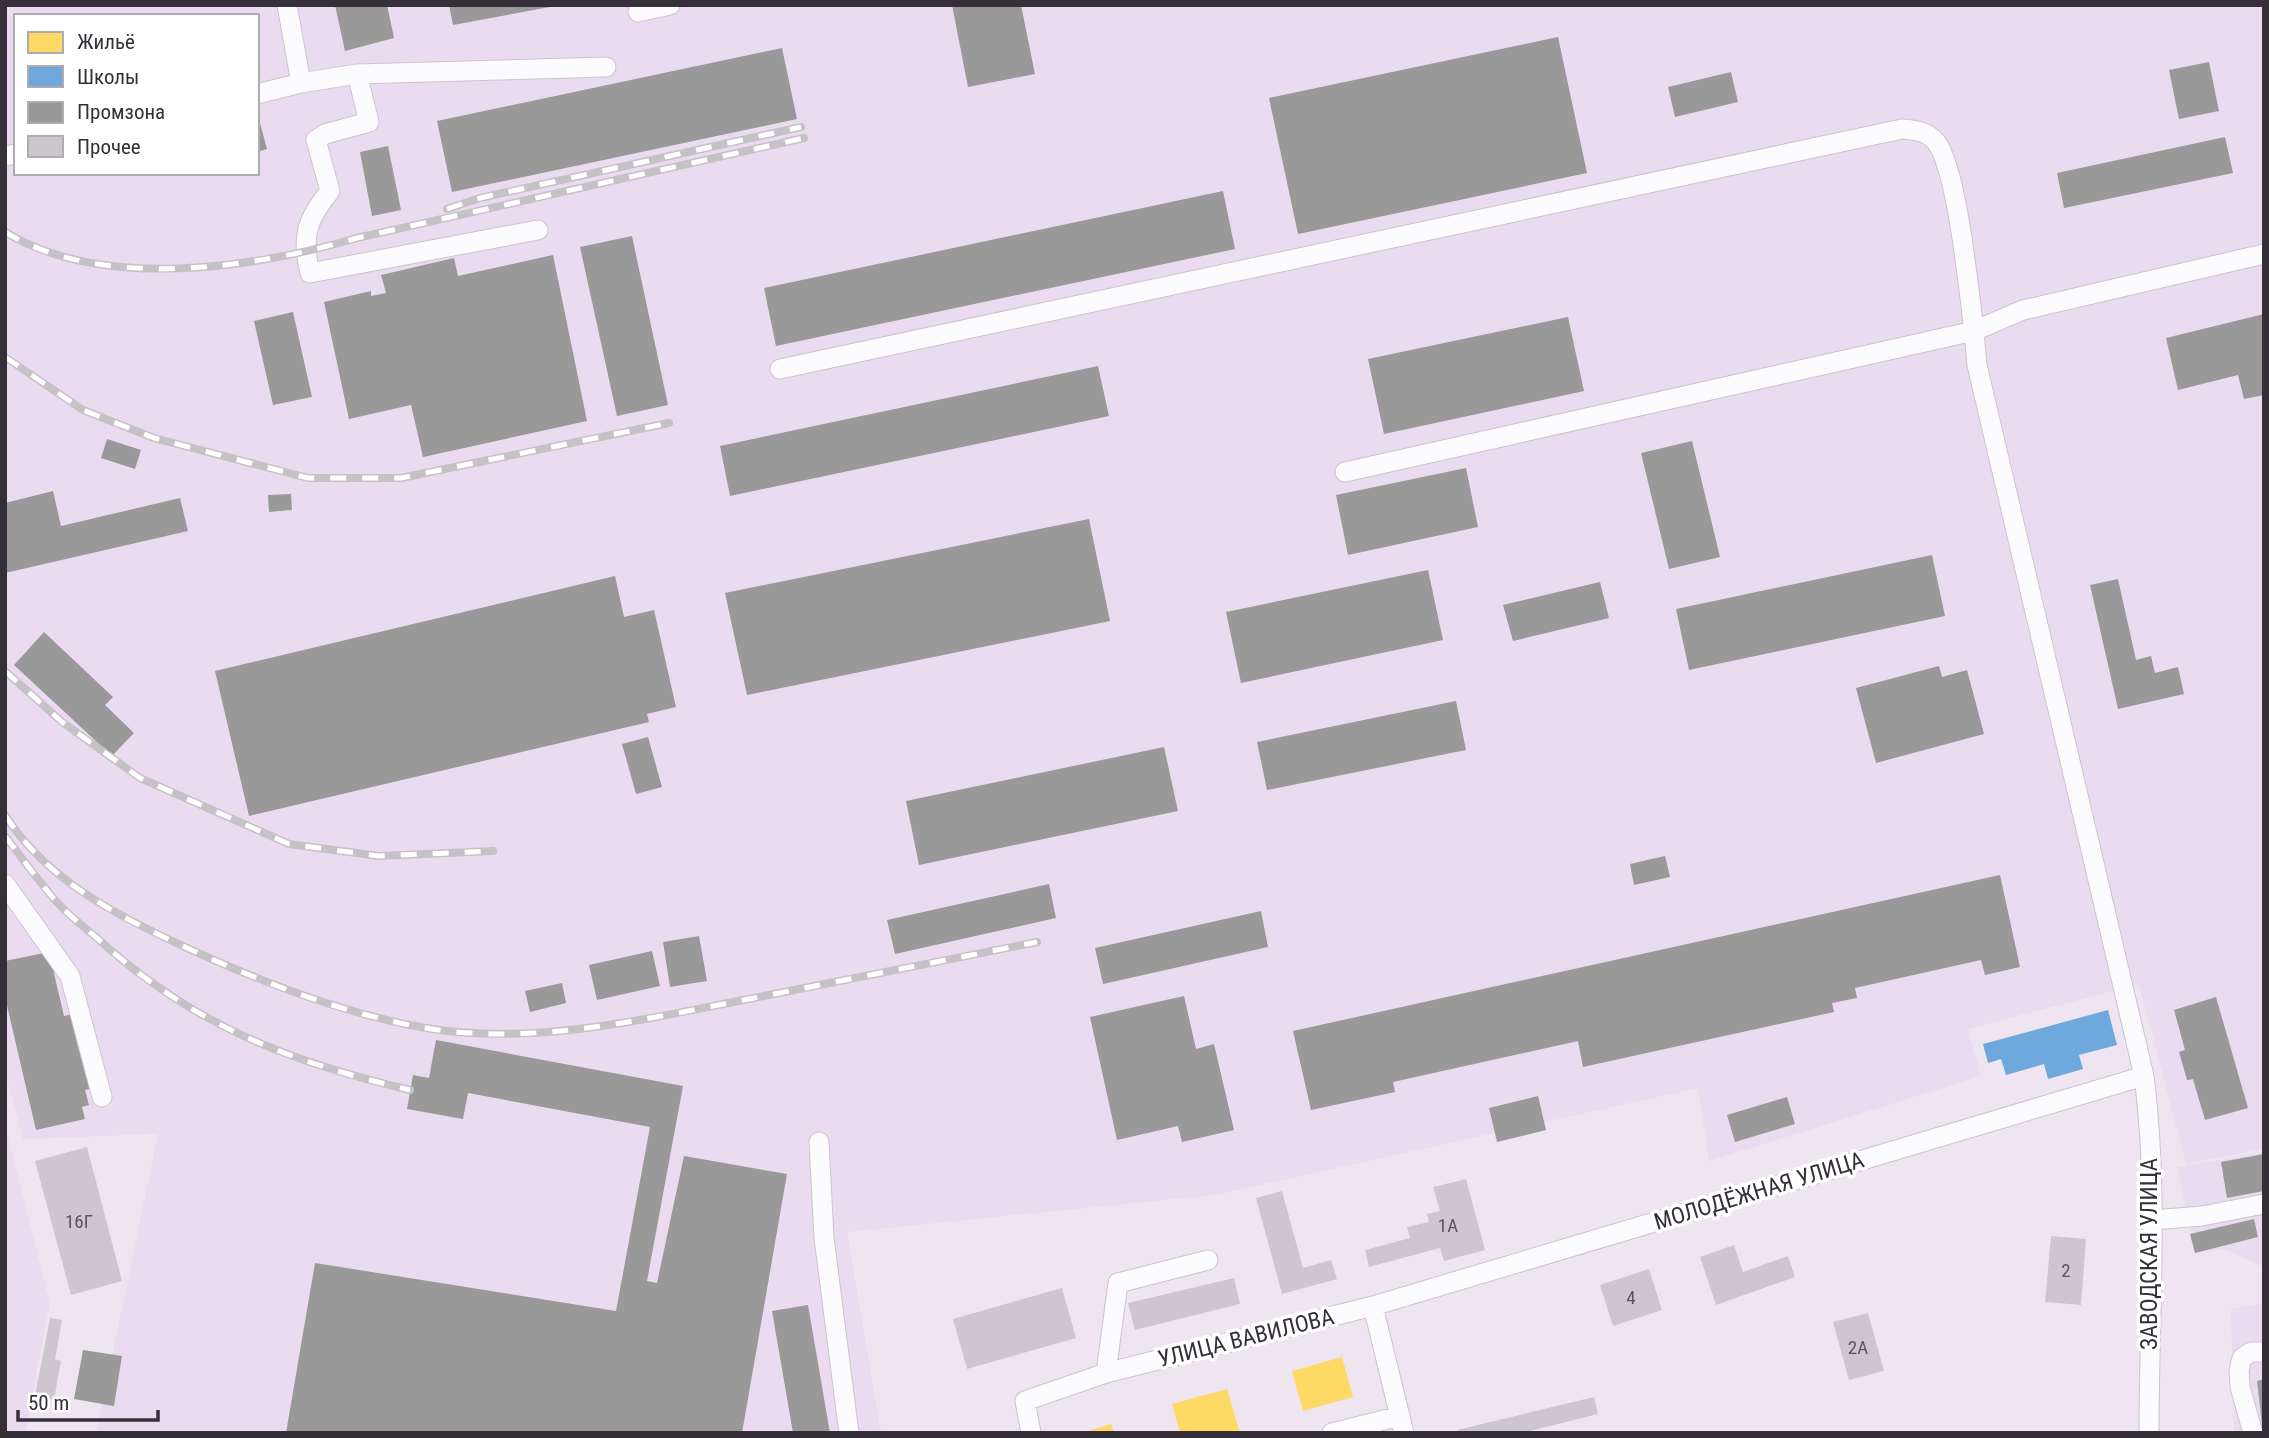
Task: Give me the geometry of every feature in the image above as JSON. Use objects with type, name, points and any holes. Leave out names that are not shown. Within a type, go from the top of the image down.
[{"type":"street","points":[[287,5],[301,83]]},
{"type":"street","points":[[638,12],[670,5]]},
{"type":"street","points":[[259,94],[301,83],[357,74],[606,67]]},
{"type":"street","points":[[357,74],[369,122],[325,134],[316,140],[330,191],[310,216],[305,253],[310,273],[538,230]]},
{"type":"street","name":"ЗАВОДСКАЯ УЛИЦА","points":[[780,369],[1808,146],[1902,129],[1921,131],[1934,139],[1942,150],[1959,219],[1977,365],[2144,1076],[2149,1110],[2152,1220],[2149,1433]]},
{"type":"street","points":[[1345,472],[1974,331],[2023,310],[2264,254]]},
{"type":"street","points":[[5,884],[70,976],[102,1097]]},
{"type":"street","name":"МОЛОДЁЖНАЯ УЛИЦА","points":[[1373,1306],[2144,1076]]},
{"type":"street","points":[[819,1142],[824,1238],[849,1433]]},
{"type":"street","points":[[2152,1220],[2202,1216],[2264,1204]]},
{"type":"street","points":[[1107,1373],[1118,1283],[1208,1260]]},
{"type":"street","points":[[1332,1433],[1402,1424],[1373,1306]]},
{"type":"street","name":"УЛИЦА ВАВИЛОВА","points":[[1031,1433],[1026,1401],[1107,1373],[1373,1306]]},
{"type":"street","points":[[2253,1433],[2239,1370],[2242,1358],[2251,1352],[2264,1352]]},
{"type":"shaded area","points":[[5,5],[2264,5],[2264,1149],[2186,1164],[2139,984],[1968,1029],[1981,1076],[1709,1161],[1698,1088],[1215,1195],[847,1232],[881,1433],[96,1433],[158,1134],[23,1139],[5,1072]]},
{"type":"shaded area","points":[[5,1126],[50,1303],[25,1433],[5,1433]]},
{"type":"shaded area","points":[[2264,1152],[2264,1267],[2224,1249],[2195,1253],[2177,1167]]},
{"type":"shaded area","points":[[2264,1303],[2264,1433],[2234,1433],[2231,1309]]},
{"type":"building: Жильё","points":[[1342,1357],[1353,1397],[1303,1411],[1292,1371]]},
{"type":"building: Жильё","points":[[1227,1389],[1240,1433],[1180,1433],[1172,1404]]},
{"type":"building: Жильё","points":[[1111,1424],[1114,1433],[1085,1433],[1085,1432]]},
{"type":"building: Школы","points":[[2108,1010],[2117,1045],[2079,1055],[2083,1069],[2048,1079],[2044,1064],[2006,1075],[2001,1059],[1988,1063],[1983,1044]]},
{"type":"building: Промзона","points":[[335,5],[387,5],[394,38],[345,51]]},
{"type":"building: Промзона","points":[[449,5],[550,5],[550,7],[453,25]]},
{"type":"building: Промзона","points":[[952,5],[1021,5],[1035,74],[968,87]]},
{"type":"building: Промзона","points":[[1558,37],[1587,173],[1298,234],[1269,98]]},
{"type":"building: Промзона","points":[[782,48],[797,119],[452,192],[437,121]]},
{"type":"building: Промзона","points":[[2209,62],[2219,111],[2179,119],[2169,70]]},
{"type":"building: Промзона","points":[[1731,72],[1738,102],[1675,117],[1668,87]]},
{"type":"building: Промзона","points":[[259,123],[267,149],[259,151]]},
{"type":"building: Промзона","points":[[2225,137],[2233,173],[2064,208],[2057,173]]},
{"type":"building: Промзона","points":[[388,146],[401,210],[372,216],[360,152]]},
{"type":"building: Промзона","points":[[1223,191],[1235,249],[776,346],[764,288]]},
{"type":"building: Промзона","points":[[632,236],[668,405],[617,416],[580,247]]},
{"type":"building: Промзона","points":[[553,255],[587,421],[423,457],[411,405],[349,419],[324,302],[371,291],[371,296],[386,293],[381,275],[454,258],[458,276]]},
{"type":"building: Промзона","points":[[293,312],[312,397],[273,405],[254,321]]},
{"type":"building: Промзона","points":[[2264,314],[2264,395],[2244,399],[2238,375],[2178,390],[2166,338]]},
{"type":"building: Промзона","points":[[1568,317],[1584,391],[1384,434],[1368,359]]},
{"type":"building: Промзона","points":[[1098,366],[1109,416],[730,496],[720,446]]},
{"type":"building: Промзона","points":[[107,439],[141,450],[135,469],[101,458]]},
{"type":"building: Промзона","points":[[1692,441],[1720,557],[1669,569],[1641,453]]},
{"type":"building: Промзона","points":[[1466,468],[1478,527],[1348,555],[1336,495]]},
{"type":"building: Промзона","points":[[53,491],[61,526],[180,498],[188,531],[5,573],[5,503]]},
{"type":"building: Промзона","points":[[291,494],[292,510],[269,512],[268,495]]},
{"type":"building: Промзона","points":[[1089,519],[1110,621],[747,695],[725,593]]},
{"type":"building: Промзона","points":[[1932,555],[1945,616],[1689,670],[1676,609]]},
{"type":"building: Промзона","points":[[1428,570],[1443,640],[1241,683],[1226,612]]},
{"type":"building: Промзона","points":[[615,576],[624,617],[654,610],[676,707],[647,714],[649,722],[249,816],[215,671]]},
{"type":"building: Промзона","points":[[2118,579],[2136,660],[2151,656],[2155,673],[2178,667],[2184,694],[2118,709],[2090,585]]},
{"type":"building: Промзона","points":[[1600,582],[1609,618],[1513,641],[1503,605]]},
{"type":"building: Промзона","points":[[44,632],[113,697],[105,705],[134,733],[112,756],[14,665]]},
{"type":"building: Промзона","points":[[1939,666],[1942,677],[1967,670],[1984,734],[1876,763],[1856,688]]},
{"type":"building: Промзона","points":[[1456,701],[1466,750],[1267,790],[1257,742]]},
{"type":"building: Промзона","points":[[648,737],[662,787],[636,794],[622,744]]},
{"type":"building: Промзона","points":[[1164,747],[1178,811],[919,865],[906,801]]},
{"type":"building: Промзона","points":[[1665,856],[1670,877],[1634,885],[1630,864]]},
{"type":"building: Промзона","points":[[2000,875],[2020,967],[1985,975],[1981,960],[1855,988],[1857,998],[1832,1003],[1834,1012],[1583,1067],[1578,1041],[1393,1082],[1395,1092],[1311,1110],[1293,1031]]},
{"type":"building: Промзона","points":[[1049,884],[1056,918],[895,954],[887,920]]},
{"type":"building: Промзона","points":[[1261,911],[1268,947],[1103,984],[1095,948]]},
{"type":"building: Промзона","points":[[699,936],[707,981],[670,987],[663,942]]},
{"type":"building: Промзона","points":[[652,951],[660,986],[597,1000],[589,965]]},
{"type":"building: Промзона","points":[[49,952],[64,1016],[77,1013],[93,1088],[85,1090],[89,1105],[82,1107],[85,1119],[36,1130],[5,997],[5,961]]},
{"type":"building: Промзона","points":[[562,983],[566,1003],[530,1012],[525,991]]},
{"type":"building: Промзона","points":[[1184,996],[1196,1049],[1214,1044],[1234,1130],[1182,1142],[1178,1126],[1117,1140],[1090,1017]]},
{"type":"building: Промзона","points":[[2216,997],[2248,1108],[2205,1120],[2193,1079],[2187,1080],[2179,1052],[2185,1050],[2174,1010]]},
{"type":"building: Промзона","points":[[436,1040],[683,1086],[647,1281],[657,1283],[684,1156],[787,1174],[742,1433],[286,1433],[315,1263],[616,1311],[650,1127],[468,1093],[463,1119],[407,1109],[413,1075],[429,1078]]},
{"type":"building: Промзона","points":[[1538,1096],[1546,1130],[1497,1142],[1489,1108]]},
{"type":"building: Промзона","points":[[1787,1097],[1795,1124],[1735,1142],[1727,1115]]},
{"type":"building: Промзона","points":[[2264,1154],[2264,1191],[2227,1198],[2221,1162]]},
{"type":"building: Промзона","points":[[2254,1219],[2258,1237],[2195,1253],[2190,1234]]},
{"type":"building: Промзона","points":[[808,1305],[830,1433],[793,1433],[772,1311]]},
{"type":"building: Промзона","points":[[83,1350],[122,1356],[114,1406],[74,1399]]},
{"type":"building: Промзона","points":[[2264,1379],[2264,1433],[2263,1433],[2257,1381]]},
{"type":"building: Прочее","points":[[87,1147],[122,1281],[71,1295],[35,1161]]},
{"type":"building: Прочее","points":[[1466,1179],[1485,1250],[1444,1261],[1440,1248],[1369,1267],[1365,1250],[1410,1238],[1407,1227],[1429,1222],[1427,1214],[1440,1211],[1433,1187]]},
{"type":"building: Прочее","points":[[1282,1191],[1303,1268],[1331,1260],[1337,1279],[1282,1294],[1256,1198]]},
{"type":"building: Прочее","points":[[2051,1236],[2086,1239],[2081,1305],[2045,1302]]},
{"type":"building: Прочее","points":[[1734,1245],[1743,1272],[1788,1256],[1795,1277],[1716,1305],[1700,1257]]},
{"type":"building: Прочее","points":[[1649,1269],[1662,1310],[1613,1326],[1600,1285]]},
{"type":"building: Прочее","points":[[1234,1278],[1240,1304],[1135,1330],[1128,1303]]},
{"type":"building: Прочее","points":[[1062,1288],[1076,1338],[967,1369],[953,1319]]},
{"type":"building: Прочее","points":[[1868,1313],[1884,1371],[1849,1380],[1833,1322]]},
{"type":"building: Прочее","points":[[50,1318],[62,1320],[55,1359],[61,1361],[54,1400],[35,1396]]},
{"type":"building: Прочее","points":[[1594,1397],[1598,1414],[1522,1433],[1457,1433],[1457,1430]]},
{"type":"railway","points":[[447,209],[480,198],[801,127]]},
{"type":"railway","points":[[5,232],[44,250],[86,262],[132,268],[226,265],[316,249],[804,138]]},
{"type":"railway","points":[[5,357],[83,410],[154,438],[308,478],[401,478],[669,423]]},
{"type":"railway","points":[[5,671],[62,722],[140,778],[289,844],[379,856],[493,851]]},
{"type":"railway","points":[[5,815],[41,859],[62,877],[85,894],[134,922],[214,960],[303,995],[364,1014],[426,1028],[507,1034],[589,1028],[669,1015],[1037,942]]},
{"type":"railway","points":[[5,836],[64,910],[134,969],[170,995],[206,1017],[282,1052],[365,1079],[410,1090]]}]
